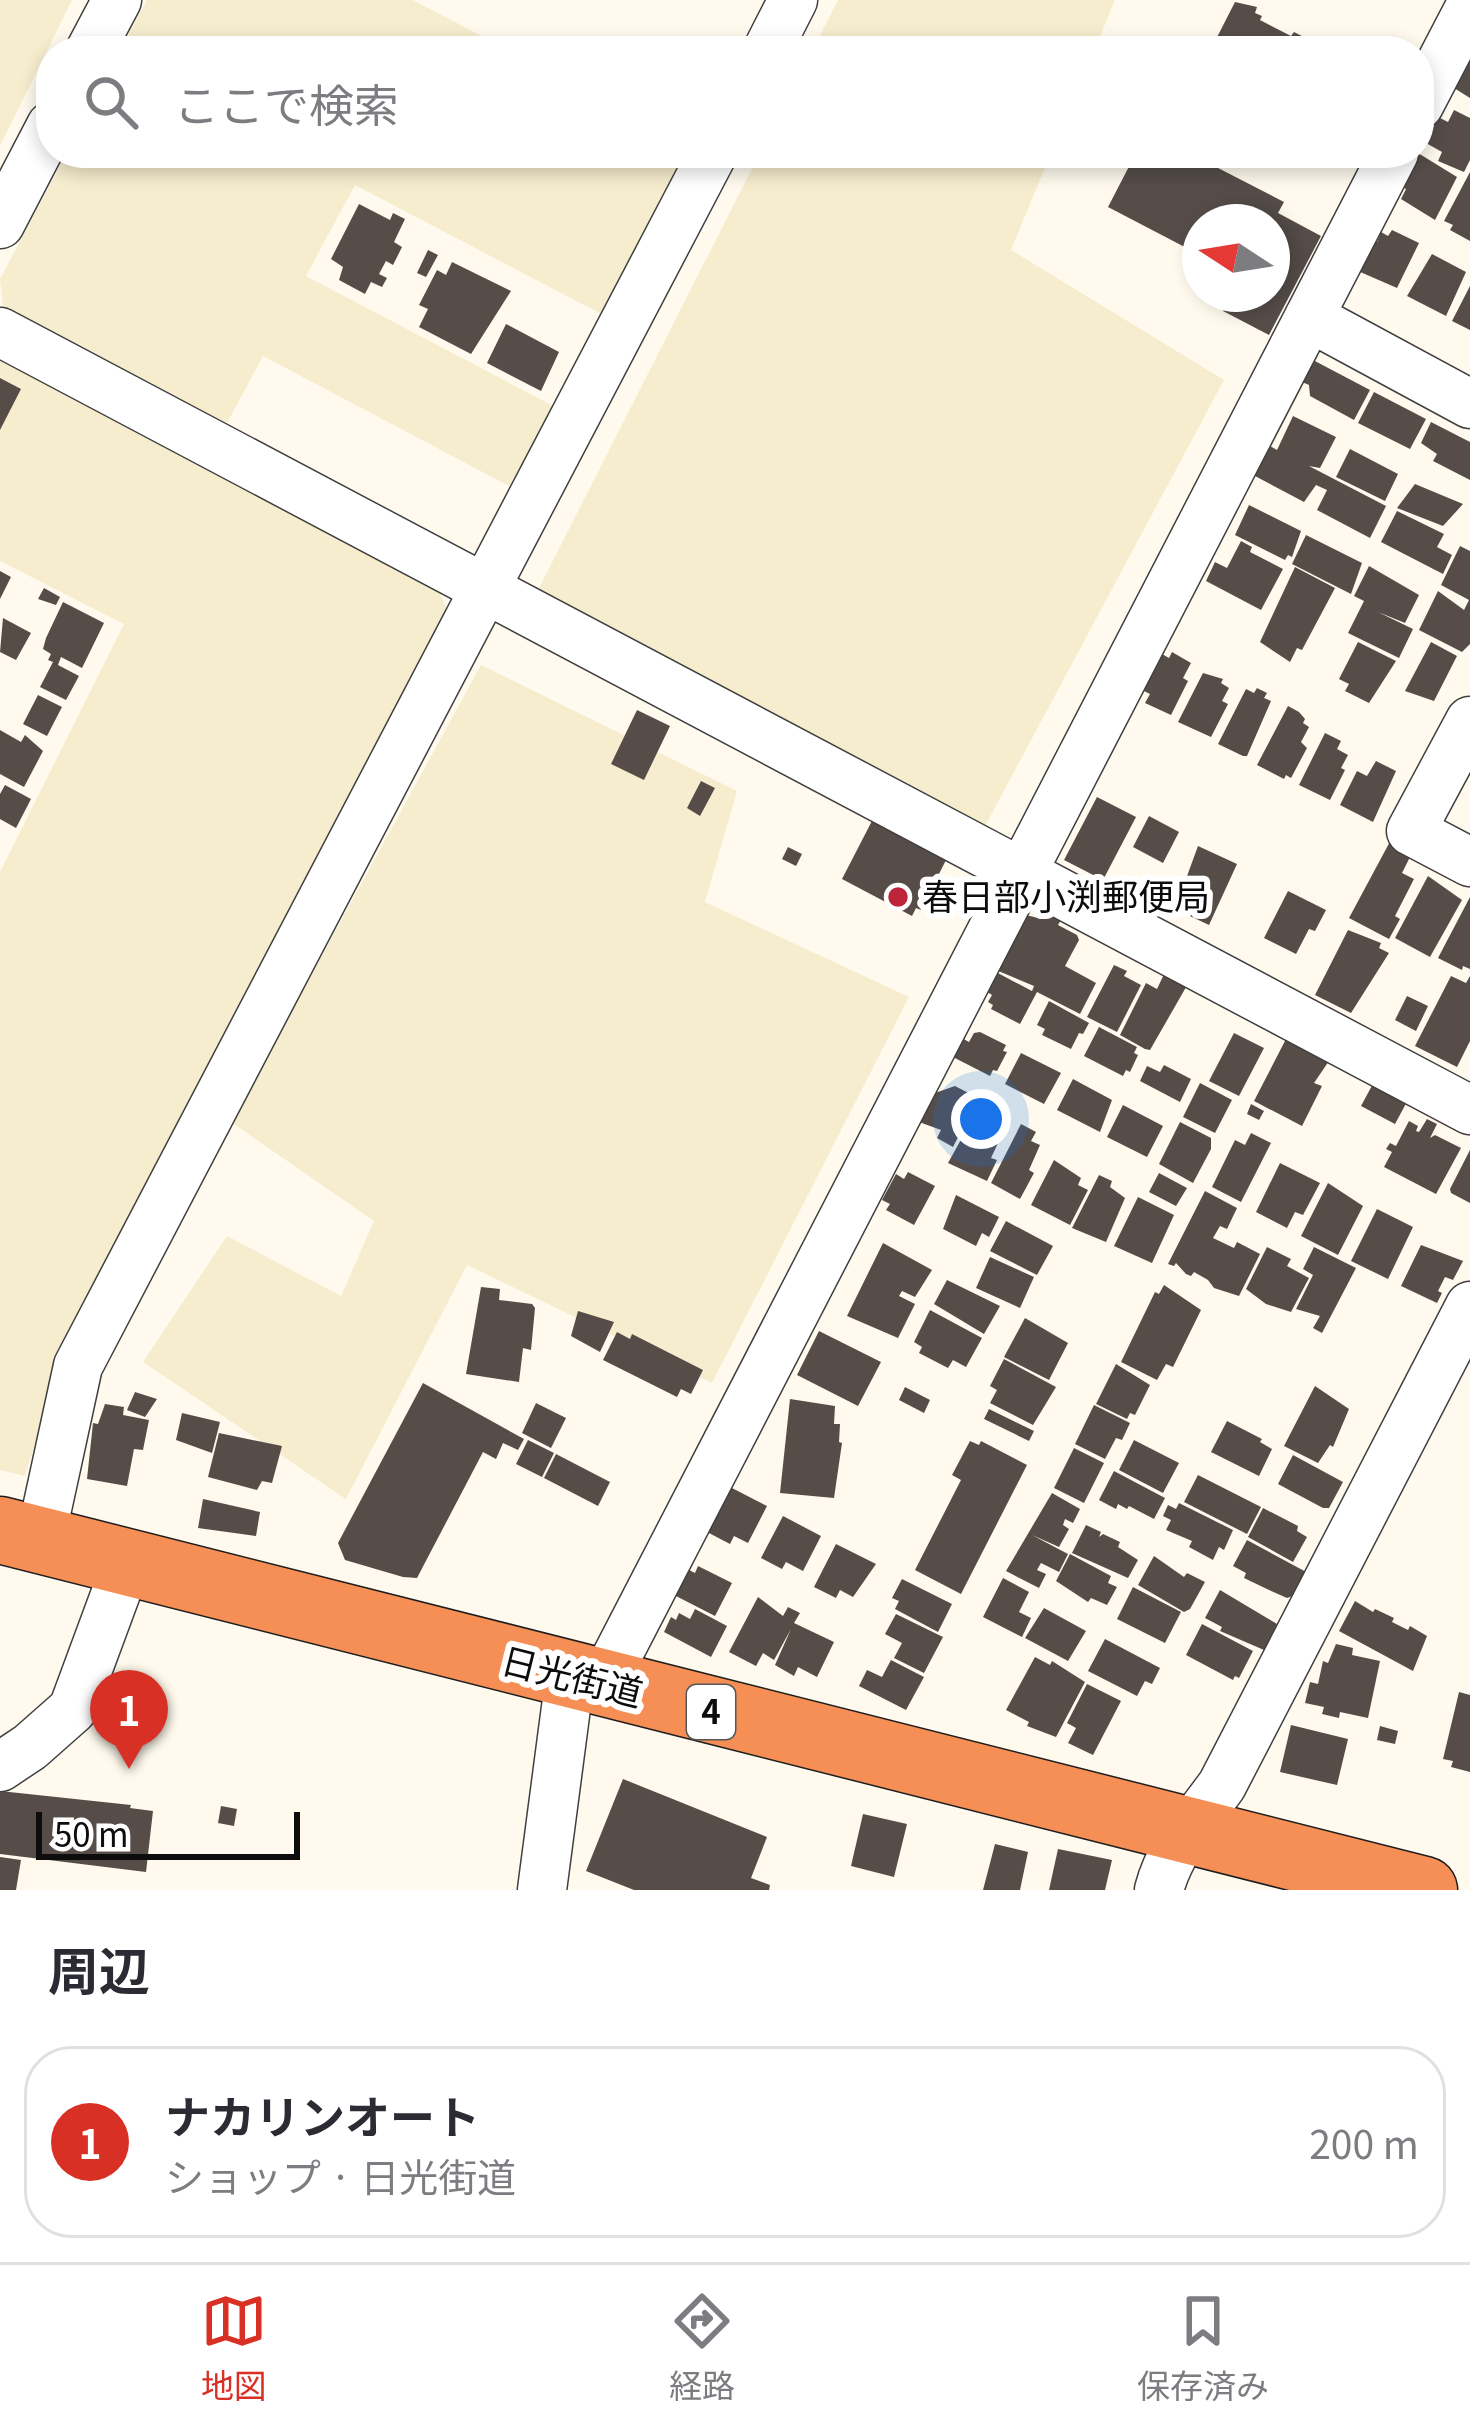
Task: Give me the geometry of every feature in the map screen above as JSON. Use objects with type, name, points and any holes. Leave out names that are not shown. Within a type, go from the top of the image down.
[{"type":"highway","name":"日光街道","points":[[20,1535],[1424,1890]]},
{"type":"street","points":[[98,36],[116,0]]},
{"type":"street","points":[[774,36],[794,0]]},
{"type":"street","points":[[1434,76],[1470,8]]},
{"type":"street","points":[[0,224],[36,155]]},
{"type":"street","points":[[20,1535],[78,1366],[705,168]]},
{"type":"street","points":[[542,1890],[586,1681],[1021,874],[1386,168]]},
{"type":"street","points":[[1309,317],[1470,404]]},
{"type":"street","points":[[0,332],[1470,1110]]},
{"type":"street","points":[[1470,721],[1411,831],[1470,862]]},
{"type":"street","points":[[1159,1890],[1166,1865],[1188,1828],[1222,1785],[1470,1306]]},
{"type":"street","points":[[0,1767],[73,1709],[127,1563]]},
{"type":"shaded area","points":[[0,0],[72,0],[54,36],[36,36],[36,73],[0,146]]},
{"type":"shaded area","points":[[147,0],[413,0],[481,36],[128,36]]},
{"type":"shaded area","points":[[838,0],[1115,0],[1100,36],[820,36]]},
{"type":"shaded area","points":[[59,168],[686,168],[605,316],[355,185],[306,276],[555,407],[509,486],[263,356],[227,423],[3,307],[0,279]]},
{"type":"shaded area","points":[[752,168],[1045,168],[1011,250],[1224,380],[984,828],[536,594]]},
{"type":"shaded area","points":[[0,358],[440,593],[449,615],[65,1344],[25,1476],[0,1470],[0,872],[124,624],[0,561]]},
{"type":"shaded area","points":[[481,665],[737,791],[705,902],[909,997],[712,1383],[467,1265],[346,1499],[143,1362],[227,1236],[341,1296],[374,1221],[231,1122]]},
{"type":"building","points":[[1235,2],[1257,7],[1260,20],[1291,36],[1218,36]]},
{"type":"building","points":[[1470,55],[1470,98],[1454,88]]},
{"type":"building","points":[[1454,110],[1470,118],[1470,160],[1464,172],[1438,161],[1442,152],[1434,148],[1434,126],[1438,117],[1448,122]]},
{"type":"building","points":[[1434,163],[1457,177],[1435,220],[1401,199],[1406,189],[1401,186],[1410,168],[1434,168]]},
{"type":"building","points":[[1128,168],[1218,168],[1284,202],[1182,204],[1182,246],[1108,207]]},
{"type":"building","points":[[1470,172],[1470,241],[1444,221]]},
{"type":"building","points":[[359,204],[390,220],[393,213],[405,219],[394,242],[402,247],[393,265],[386,261],[379,274],[387,278],[382,287],[371,282],[365,294],[339,280],[343,267],[331,259]]},
{"type":"building","points":[[1290,219],[1321,236],[1290,295]]},
{"type":"building","points":[[1392,230],[1419,243],[1397,288],[1358,271],[1373,240],[1377,242],[1381,232],[1388,236]]},
{"type":"building","points":[[428,250],[438,255],[426,277],[417,273]]},
{"type":"building","points":[[1432,254],[1466,272],[1446,316],[1407,296]]},
{"type":"building","points":[[452,262],[511,291],[471,354],[419,327],[428,309],[419,305],[437,270],[446,275]]},
{"type":"building","points":[[1470,286],[1470,330],[1452,321]]},
{"type":"building","points":[[1225,312],[1281,312],[1269,335]]},
{"type":"building","points":[[506,324],[559,352],[541,391],[487,363]]},
{"type":"building","points":[[1313,360],[1370,390],[1354,420],[1310,396],[1309,385],[1302,382]]},
{"type":"building","points":[[0,378],[21,389],[0,430]]},
{"type":"building","points":[[1374,392],[1426,419],[1410,449],[1358,423]]},
{"type":"building","points":[[1293,416],[1336,437],[1320,468],[1309,466],[1386,506],[1370,538],[1317,510],[1327,490],[1316,485],[1304,502],[1255,476],[1270,446],[1277,450]]},
{"type":"building","points":[[1431,422],[1470,442],[1470,480],[1433,461],[1437,454],[1421,443]]},
{"type":"building","points":[[1350,449],[1398,474],[1385,501],[1336,477]]},
{"type":"building","points":[[1415,484],[1463,504],[1443,526],[1397,508]]},
{"type":"building","points":[[1249,505],[1301,531],[1292,557],[1285,560],[1235,535]]},
{"type":"building","points":[[1397,511],[1444,534],[1437,547],[1452,555],[1443,574],[1381,542]]},
{"type":"building","points":[[1306,535],[1362,563],[1351,594],[1292,564]]},
{"type":"building","points":[[1241,541],[1252,547],[1250,552],[1283,569],[1261,610],[1206,581],[1215,562],[1227,568]]},
{"type":"building","points":[[1460,546],[1470,551],[1470,644],[1462,652],[1419,630],[1438,591],[1464,610],[1469,600],[1441,585]]},
{"type":"building","points":[[1369,566],[1419,595],[1405,623],[1378,612],[1413,629],[1399,658],[1348,633],[1364,601],[1354,596]]},
{"type":"building","points":[[1295,567],[1335,588],[1302,650],[1297,648],[1290,662],[1260,642]]},
{"type":"building","points":[[0,571],[11,577],[0,599]]},
{"type":"building","points":[[44,588],[60,597],[56,605],[38,599]]},
{"type":"building","points":[[63,602],[104,623],[82,668],[61,657],[58,665],[79,676],[66,700],[40,687],[53,662],[43,649]]},
{"type":"building","points":[[3,618],[31,633],[16,660],[0,652]]},
{"type":"building","points":[[1358,642],[1396,661],[1369,703],[1345,691],[1349,684],[1339,679]]},
{"type":"building","points":[[1431,642],[1457,656],[1434,701],[1405,691]]},
{"type":"building","points":[[1172,652],[1191,663],[1183,678],[1188,681],[1171,715],[1145,703],[1150,694],[1144,691],[1162,654],[1169,658]]},
{"type":"building","points":[[1203,673],[1223,679],[1221,683],[1229,688],[1222,701],[1228,704],[1211,737],[1178,722]]},
{"type":"building","points":[[1257,688],[1271,701],[1243,756],[1218,744],[1246,689],[1254,693]]},
{"type":"building","points":[[38,695],[62,707],[47,736],[23,724]]},
{"type":"building","points":[[1288,706],[1309,727],[1301,742],[1307,748],[1291,778],[1286,775],[1284,779],[1257,765]]},
{"type":"building","points":[[637,710],[670,726],[644,780],[611,764]]},
{"type":"building","points":[[0,730],[21,742],[25,735],[43,751],[24,787],[0,774]]},
{"type":"building","points":[[1325,733],[1341,741],[1337,749],[1348,755],[1330,800],[1299,785]]},
{"type":"building","points":[[1376,761],[1396,771],[1373,822],[1340,805],[1357,771],[1367,776]]},
{"type":"building","points":[[701,781],[715,788],[700,816],[687,808]]},
{"type":"building","points":[[5,785],[31,799],[16,828],[0,819],[0,794]]},
{"type":"building","points":[[1097,797],[1136,817],[1103,880],[1064,860]]},
{"type":"building","points":[[1149,816],[1179,832],[1163,863],[1133,847]]},
{"type":"building","name":"春日部小渕郵便局","points":[[874,817],[948,856],[921,910],[916,908],[912,916],[842,879]]},
{"type":"building","points":[[1393,836],[1415,847],[1402,873],[1414,879],[1389,939],[1349,918]]},
{"type":"building","points":[[1198,846],[1237,864],[1209,925],[1175,909]]},
{"type":"building","points":[[788,847],[802,854],[796,866],[782,859]]},
{"type":"building","points":[[1428,876],[1462,900],[1430,957],[1395,938]]},
{"type":"building","points":[[1288,891],[1326,910],[1296,954],[1264,938]]},
{"type":"building","points":[[1470,897],[1470,969],[1463,966],[1462,970],[1438,958]]},
{"type":"building","points":[[1043,908],[1062,918],[1058,925],[1079,940],[1065,966],[1096,983],[1080,1014],[1037,992],[1020,1024],[991,1009],[992,995],[984,990],[994,971],[1032,991],[1034,986],[996,970],[1026,915],[1038,918]]},
{"type":"building","points":[[1348,930],[1381,943],[1379,948],[1389,953],[1351,1013],[1315,995]]},
{"type":"building","points":[[1114,965],[1141,985],[1117,1032],[1087,1017]]},
{"type":"building","points":[[1166,970],[1189,982],[1150,1050],[1145,1049],[1120,1035],[1146,983],[1157,989]]},
{"type":"building","points":[[1451,976],[1466,983],[1470,976],[1470,1041],[1457,1067],[1415,1046]]},
{"type":"building","points":[[1407,996],[1428,1006],[1416,1031],[1395,1020]]},
{"type":"building","points":[[1049,1001],[1089,1023],[1071,1049],[1042,1035],[1045,1029],[1037,1025]]},
{"type":"building","points":[[1099,1027],[1137,1047],[1130,1072],[1126,1070],[1123,1076],[1084,1056]]},
{"type":"building","points":[[980,1032],[1006,1045],[1003,1051],[1007,1052],[990,1076],[951,1056],[960,1037],[969,1042]]},
{"type":"building","points":[[1234,1033],[1264,1048],[1239,1096],[1209,1081]]},
{"type":"building","points":[[1286,1039],[1331,1058],[1314,1083],[1322,1086],[1302,1126],[1254,1101]]},
{"type":"building","points":[[1021,1053],[1061,1073],[1044,1104],[1005,1084]]},
{"type":"building","points":[[1164,1065],[1191,1079],[1180,1102],[1140,1081],[1147,1066],[1160,1072]]},
{"type":"building","points":[[1073,1079],[1112,1100],[1100,1132],[1057,1110]]},
{"type":"building","points":[[1375,1080],[1409,1098],[1395,1124],[1361,1106]]},
{"type":"building","points":[[1200,1083],[1232,1100],[1215,1133],[1183,1117]]},
{"type":"building","points":[[955,1086],[978,1098],[953,1147],[937,1138],[941,1130],[919,1122],[932,1094]]},
{"type":"building","points":[[1251,1104],[1264,1111],[1259,1120],[1247,1114]]},
{"type":"building","points":[[1123,1105],[1163,1126],[1147,1157],[1107,1137]]},
{"type":"building","points":[[978,1109],[997,1118],[989,1139],[998,1143],[991,1158],[997,1160],[987,1181],[948,1163]]},
{"type":"building","points":[[1427,1119],[1437,1124],[1430,1138],[1435,1135],[1461,1148],[1436,1194],[1384,1167],[1392,1152],[1386,1149],[1390,1143],[1396,1146],[1409,1121],[1419,1132]]},
{"type":"building","points":[[1180,1122],[1211,1138],[1211,1149],[1193,1183],[1159,1164]]},
{"type":"building","points":[[1021,1124],[1036,1132],[1031,1141],[1040,1145],[1029,1170],[1034,1173],[1020,1199],[991,1183]]},
{"type":"building","points":[[1251,1133],[1271,1143],[1241,1202],[1212,1187],[1235,1140],[1245,1145]]},
{"type":"building","points":[[1470,1150],[1470,1203],[1450,1189]]},
{"type":"building","points":[[1054,1160],[1081,1178],[1078,1185],[1088,1190],[1070,1225],[1031,1205]]},
{"type":"building","points":[[1280,1163],[1320,1183],[1303,1215],[1295,1212],[1287,1228],[1256,1212]]},
{"type":"building","points":[[908,1172],[935,1186],[914,1225],[886,1210],[890,1204],[882,1200],[896,1174],[904,1179]]},
{"type":"building","points":[[1159,1173],[1187,1188],[1176,1206],[1149,1192]]},
{"type":"building","points":[[1099,1175],[1112,1181],[1110,1187],[1125,1198],[1106,1242],[1072,1228]]},
{"type":"building","points":[[1328,1183],[1363,1206],[1338,1255],[1301,1236]]},
{"type":"building","points":[[1205,1191],[1237,1208],[1227,1229],[1220,1226],[1213,1238],[1234,1248],[1237,1242],[1260,1254],[1239,1296],[1214,1288],[1194,1272],[1186,1274],[1176,1263],[1168,1264]]},
{"type":"building","points":[[956,1195],[999,1217],[989,1237],[982,1233],[976,1246],[943,1229]]},
{"type":"building","points":[[1138,1197],[1174,1215],[1152,1263],[1114,1246]]},
{"type":"building","points":[[1377,1209],[1413,1227],[1388,1279],[1351,1261]]},
{"type":"building","points":[[1006,1221],[1053,1246],[1037,1275],[990,1251]]},
{"type":"building","points":[[883,1243],[932,1270],[915,1297],[902,1291],[899,1296],[915,1304],[898,1338],[847,1316]]},
{"type":"building","points":[[1421,1245],[1463,1261],[1453,1280],[1445,1277],[1437,1303],[1401,1286]]},
{"type":"building","points":[[1267,1247],[1291,1259],[1287,1266],[1309,1278],[1291,1312],[1266,1304],[1246,1289]]},
{"type":"building","points":[[1314,1247],[1356,1268],[1322,1333],[1313,1328],[1320,1316],[1296,1309],[1313,1275],[1303,1269]]},
{"type":"building","points":[[990,1257],[1034,1277],[1020,1308],[976,1288]]},
{"type":"building","points":[[947,1280],[1000,1306],[984,1334],[934,1304]]},
{"type":"building","points":[[1164,1285],[1201,1310],[1173,1367],[1166,1364],[1157,1380],[1121,1362],[1155,1292],[1159,1294]]},
{"type":"building","points":[[481,1287],[500,1289],[499,1300],[535,1308],[531,1350],[523,1348],[519,1382],[466,1374]]},
{"type":"building","points":[[930,1310],[982,1338],[966,1367],[953,1360],[948,1368],[919,1353],[922,1347],[914,1342]]},
{"type":"building","points":[[578,1311],[614,1322],[600,1352],[571,1336]]},
{"type":"building","points":[[1025,1318],[1068,1343],[1049,1380],[1004,1357]]},
{"type":"building","points":[[819,1331],[881,1362],[858,1406],[797,1375]]},
{"type":"building","points":[[617,1332],[630,1339],[632,1334],[703,1370],[691,1394],[681,1389],[677,1397],[603,1360]]},
{"type":"building","points":[[1004,1359],[1056,1387],[1033,1425],[990,1403],[997,1390],[990,1386]]},
{"type":"building","points":[[1116,1364],[1150,1385],[1135,1415],[1130,1413],[1127,1419],[1096,1404]]},
{"type":"building","points":[[423,1383],[524,1439],[518,1450],[503,1443],[496,1459],[483,1452],[417,1578],[345,1560],[338,1543]]},
{"type":"building","points":[[1315,1386],[1349,1409],[1333,1447],[1318,1463],[1284,1446]]},
{"type":"building","points":[[905,1387],[930,1400],[924,1413],[899,1400]]},
{"type":"building","points":[[135,1392],[157,1399],[145,1417],[127,1410]]},
{"type":"building","points":[[790,1399],[835,1406],[834,1424],[840,1424],[842,1443],[834,1498],[780,1493]]},
{"type":"building","points":[[536,1403],[566,1418],[551,1448],[522,1433]]},
{"type":"building","points":[[105,1404],[124,1407],[123,1415],[149,1420],[143,1450],[134,1449],[127,1486],[87,1479],[93,1423],[98,1424]]},
{"type":"building","points":[[1094,1405],[1130,1423],[1105,1459],[1075,1444]]},
{"type":"building","points":[[989,1409],[1034,1431],[1029,1441],[984,1419]]},
{"type":"building","points":[[182,1413],[220,1422],[212,1453],[176,1440]]},
{"type":"building","points":[[1227,1421],[1272,1449],[1259,1476],[1211,1452]]},
{"type":"building","points":[[219,1433],[282,1446],[272,1483],[262,1481],[257,1490],[208,1477]]},
{"type":"building","points":[[528,1440],[554,1453],[542,1477],[516,1464]]},
{"type":"building","points":[[1134,1440],[1179,1463],[1163,1493],[1119,1470]]},
{"type":"building","points":[[970,1441],[979,1445],[981,1441],[1027,1465],[961,1594],[915,1570],[961,1480],[952,1475]]},
{"type":"building","points":[[1074,1448],[1104,1463],[1084,1503],[1054,1488]]},
{"type":"building","points":[[556,1454],[610,1482],[598,1506],[544,1478]]},
{"type":"building","points":[[1293,1455],[1343,1482],[1329,1508],[1278,1484]]},
{"type":"building","points":[[1114,1471],[1165,1498],[1154,1519],[1129,1506],[1118,1504],[1116,1509],[1099,1500]]},
{"type":"building","points":[[1198,1475],[1261,1507],[1247,1534],[1184,1502]]},
{"type":"building","points":[[730,1487],[767,1506],[748,1543],[734,1536],[730,1544],[707,1532]]},
{"type":"building","points":[[1052,1493],[1080,1509],[1073,1523],[1065,1519],[1063,1525],[1069,1529],[1059,1547],[1032,1535],[1068,1554],[1059,1572],[1041,1563],[1037,1570],[1046,1574],[1039,1588],[1006,1571]]},
{"type":"building","points":[[203,1499],[260,1512],[256,1536],[198,1528]]},
{"type":"building","points":[[1179,1503],[1233,1530],[1224,1550],[1219,1547],[1213,1560],[1189,1547],[1192,1541],[1166,1530],[1171,1520],[1163,1516],[1168,1505],[1176,1509]]},
{"type":"building","points":[[1263,1508],[1298,1526],[1297,1531],[1307,1537],[1293,1562],[1248,1537]]},
{"type":"building","points":[[783,1516],[821,1536],[803,1571],[786,1562],[782,1569],[761,1558]]},
{"type":"building","points":[[1086,1525],[1101,1532],[1099,1537],[1103,1534],[1120,1542],[1118,1547],[1138,1560],[1128,1578],[1072,1553]]},
{"type":"building","points":[[1247,1540],[1308,1573],[1296,1595],[1287,1598],[1269,1590],[1244,1578],[1246,1573],[1233,1566]]},
{"type":"building","points":[[836,1544],[876,1564],[853,1597],[840,1590],[836,1598],[814,1587]]},
{"type":"building","points":[[1070,1554],[1111,1576],[1108,1583],[1117,1587],[1107,1605],[1091,1598],[1088,1602],[1056,1581]]},
{"type":"building","points":[[1154,1556],[1184,1577],[1187,1573],[1205,1582],[1190,1609],[1184,1612],[1138,1585]]},
{"type":"building","points":[[698,1566],[732,1583],[715,1616],[674,1595],[687,1569],[695,1573]]},
{"type":"building","points":[[1003,1578],[1029,1592],[1019,1612],[1031,1618],[1022,1637],[983,1617]]},
{"type":"building","points":[[902,1579],[952,1604],[938,1632],[895,1609],[899,1601],[892,1598]]},
{"type":"building","points":[[1133,1587],[1181,1612],[1165,1643],[1117,1619]]},
{"type":"building","points":[[1220,1590],[1277,1624],[1264,1650],[1220,1631],[1222,1627],[1205,1618]]},
{"type":"building","points":[[758,1597],[783,1616],[788,1607],[800,1613],[794,1623],[834,1642],[817,1677],[798,1667],[794,1676],[775,1665],[791,1629],[774,1660],[763,1653],[756,1666],[729,1652]]},
{"type":"building","points":[[1355,1601],[1427,1636],[1413,1671],[1339,1631]]},
{"type":"building","points":[[1044,1608],[1086,1631],[1068,1661],[1025,1638]]},
{"type":"building","points":[[695,1609],[727,1626],[711,1657],[664,1632],[671,1617],[676,1620],[679,1613],[690,1619]]},
{"type":"building","points":[[896,1614],[943,1637],[924,1673],[894,1658],[902,1643],[885,1634]]},
{"type":"building","points":[[1202,1624],[1253,1651],[1239,1678],[1233,1680],[1186,1655]]},
{"type":"building","points":[[1105,1639],[1160,1668],[1152,1684],[1145,1681],[1137,1696],[1088,1671]]},
{"type":"building","points":[[1336,1644],[1353,1648],[1352,1655],[1380,1661],[1368,1718],[1322,1714],[1324,1707],[1305,1703],[1310,1682],[1318,1684],[1323,1661],[1328,1663]]},
{"type":"building","points":[[1035,1657],[1050,1665],[1052,1661],[1085,1682],[1056,1737],[1027,1726],[1029,1722],[1006,1710]]},
{"type":"building","points":[[891,1660],[924,1677],[906,1710],[859,1686],[867,1670],[882,1677]]},
{"type":"building","points":[[1087,1684],[1121,1701],[1093,1755],[1068,1743],[1076,1728],[1067,1723]]},
{"type":"building","points":[[1459,1692],[1470,1695],[1470,1772],[1451,1767],[1453,1761],[1443,1759]]},
{"type":"building","points":[[1291,1725],[1348,1739],[1337,1785],[1280,1772]]},
{"type":"building","points":[[1380,1726],[1398,1731],[1395,1744],[1377,1740]]},
{"type":"building","points":[[623,1779],[767,1837],[751,1878],[770,1885],[769,1890],[634,1890],[586,1871]]},
{"type":"building","points":[[0,1791],[153,1811],[146,1872],[0,1854]]},
{"type":"building","points":[[221,1806],[237,1809],[234,1826],[218,1823]]},
{"type":"building","points":[[863,1814],[907,1824],[894,1877],[851,1866]]},
{"type":"building","points":[[995,1844],[1028,1852],[1020,1890],[983,1890]]},
{"type":"building","points":[[1058,1849],[1112,1860],[1105,1890],[1049,1890]]},
{"type":"building","points":[[0,1857],[21,1860],[16,1890],[0,1890]]},
{"type":"place","name":"春日部小渕郵便局","points":[[898,897]]},
{"type":"place","name":"ナカリンオート","points":[[129,1769]]}]
